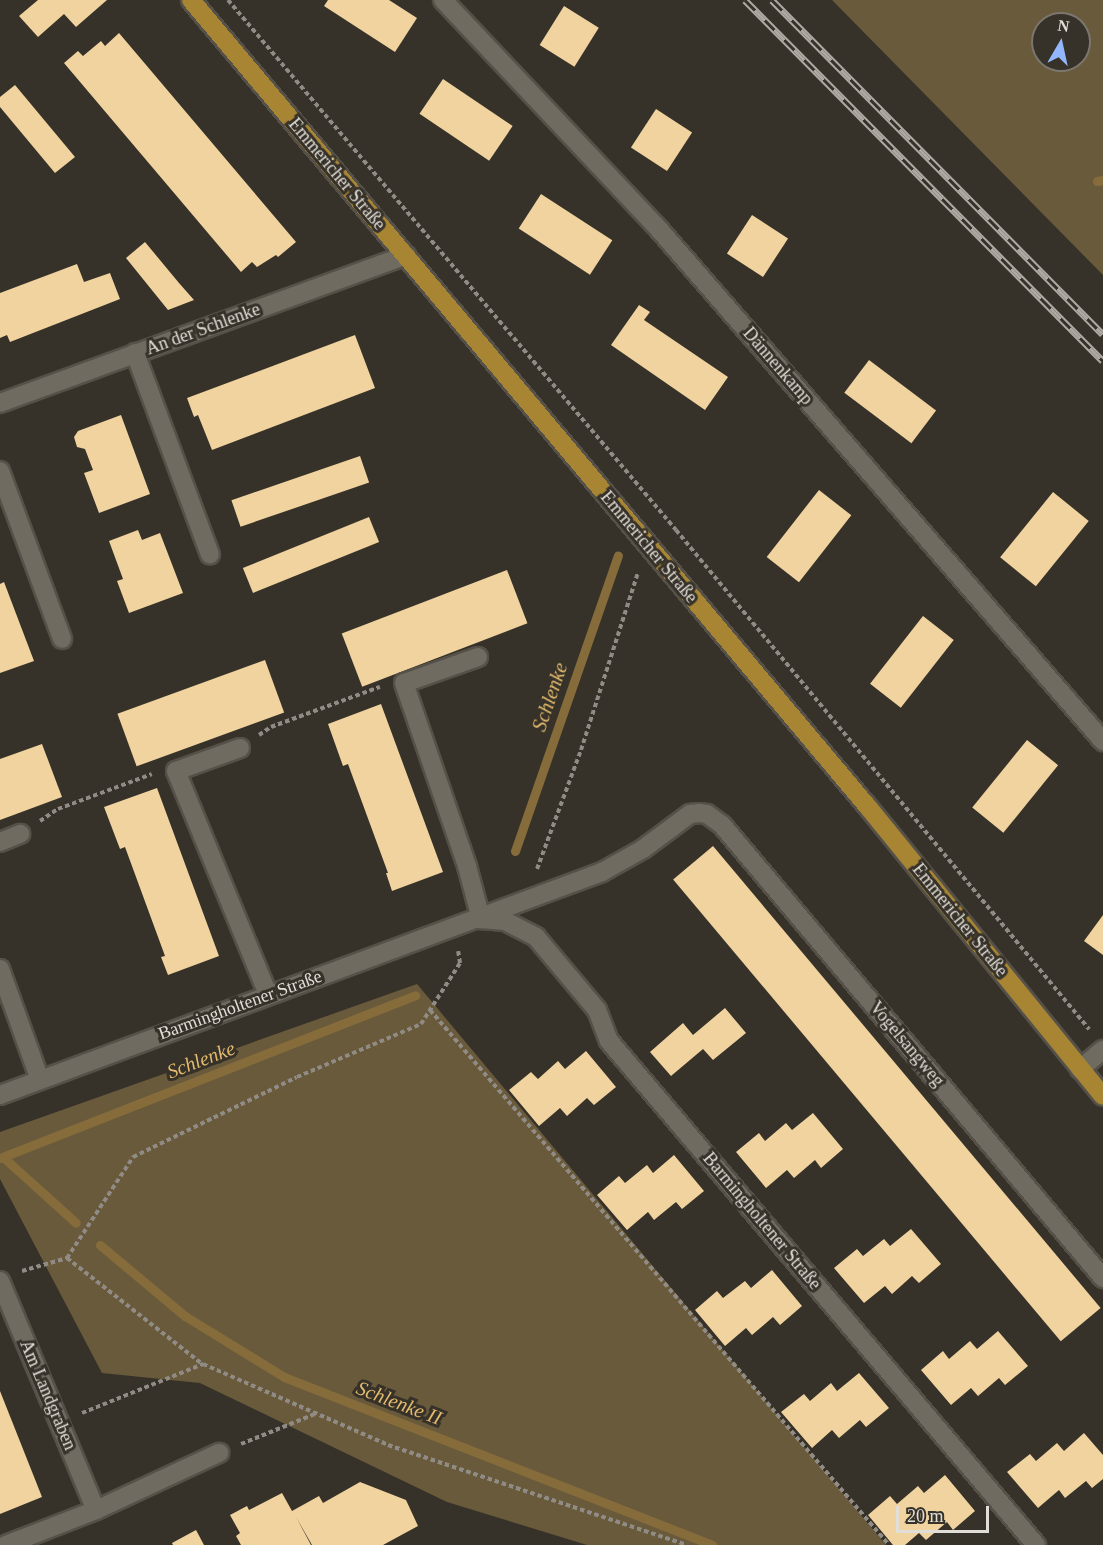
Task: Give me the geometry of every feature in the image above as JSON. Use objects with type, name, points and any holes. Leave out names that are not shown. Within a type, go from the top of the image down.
[{"type":"main road","name":"Emmericher Straße","points":[[191,0],[868,807],[1103,1096]]},
{"type":"street","name":"Dännenkamp","points":[[443,0],[657,228],[1103,741]]},
{"type":"street","name":"An der Schlenke","points":[[0,403],[406,255]]},
{"type":"street","points":[[135,353],[210,555]]},
{"type":"street","points":[[0,471],[62,639]]},
{"type":"street","points":[[478,657],[404,683],[467,866],[481,919]]},
{"type":"street","points":[[240,748],[176,771],[268,994]]},
{"type":"street","name":"Barmingholtener Straße","points":[[0,1095],[268,994],[481,919],[602,872],[643,849],[690,814],[708,814]]},
{"type":"street","name":"Vogelsangweg","points":[[708,814],[722,825],[1103,1278]]},
{"type":"street","points":[[0,842],[20,834]]},
{"type":"street","name":"Barmingholtener Straße","points":[[481,919],[505,921],[536,937],[597,1010],[609,1041],[1036,1545]]},
{"type":"street","points":[[0,969],[40,1080]]},
{"type":"street","points":[[1080,1069],[1099,1043]]},
{"type":"street","name":"Am Landgraben","points":[[6,1277],[59,1423],[96,1510]]},
{"type":"street","points":[[6,1545],[96,1510],[219,1453]]},
{"type":"path","points":[[228,0],[704,564],[1099,1043]]},
{"type":"path","points":[[532,880],[581,750],[639,571],[651,549]]},
{"type":"path","points":[[240,748],[271,727],[377,688],[404,683]]},
{"type":"path","points":[[20,834],[58,809],[157,772],[176,771]]},
{"type":"path","points":[[6,1277],[67,1258],[133,1157],[297,1077],[421,1024],[460,963],[455,927]]},
{"type":"path","points":[[430,1010],[889,1545]]},
{"type":"path","points":[[67,1258],[203,1364],[388,1445],[687,1545]]},
{"type":"path","points":[[59,1423],[203,1364]]},
{"type":"path","points":[[219,1453],[315,1413]]},
{"type":"shaded area","points":[[832,0],[1103,0],[1103,275]]},
{"type":"shaded area","points":[[417,984],[886,1545],[587,1545],[447,1502],[200,1383],[102,1373],[0,1179],[0,1132]]},
{"type":"building","points":[[38,0],[107,0],[76,27],[64,14],[38,37],[19,16]]},
{"type":"building","points":[[328,0],[389,0],[417,18],[395,52],[324,6]]},
{"type":"building","points":[[564,6],[599,28],[574,67],[540,45]]},
{"type":"building","points":[[119,33],[296,242],[278,257],[276,255],[257,267],[252,262],[241,272],[64,63],[78,51],[83,56],[101,41],[105,46]]},
{"type":"building","points":[[443,79],[513,126],[489,161],[420,114]]},
{"type":"building","points":[[15,85],[75,157],[55,173],[0,107],[0,97]]},
{"type":"building","points":[[656,109],[692,132],[667,171],[631,148]]},
{"type":"building","points":[[541,194],[612,240],[590,275],[519,228]]},
{"type":"building","points":[[752,215],[788,238],[763,277],[727,254]]},
{"type":"building","points":[[145,242],[194,300],[168,310],[126,258]]},
{"type":"building","points":[[77,264],[84,282],[110,273],[120,299],[10,342],[7,335],[0,338],[0,293]]},
{"type":"building","points":[[639,305],[650,312],[644,320],[728,377],[705,410],[611,345]]},
{"type":"building","points":[[355,335],[375,388],[212,450],[198,415],[194,417],[187,398]]},
{"type":"building","points":[[869,360],[936,411],[911,443],[844,393]]},
{"type":"building","points":[[121,415],[150,494],[99,513],[84,473],[93,470],[85,449],[77,447],[74,437],[78,431]]},
{"type":"building","points":[[360,456],[369,482],[241,527],[231,500]]},
{"type":"building","points":[[819,490],[851,515],[799,582],[767,557]]},
{"type":"building","points":[[1053,492],[1089,521],[1036,586],[1000,557]]},
{"type":"building","points":[[369,517],[379,542],[253,593],[243,568]]},
{"type":"building","points":[[138,530],[142,540],[160,533],[183,593],[129,613],[117,581],[123,579],[109,541]]},
{"type":"building","points":[[507,570],[527,623],[362,687],[342,633]]},
{"type":"building","points":[[4,582],[34,661],[0,673],[0,584]]},
{"type":"building","points":[[923,616],[954,640],[901,708],[870,684]]},
{"type":"building","points":[[265,660],[284,713],[137,766],[117,714]]},
{"type":"building","points":[[381,704],[443,872],[392,891],[386,873],[388,873],[348,764],[343,766],[328,724]]},
{"type":"building","points":[[1027,740],[1058,765],[1003,833],[972,808]]},
{"type":"building","points":[[42,744],[62,797],[0,820],[0,759]]},
{"type":"building","points":[[157,788],[219,956],[168,975],[161,957],[165,956],[125,847],[120,849],[104,807]]},
{"type":"building","points":[[713,846],[1101,1308],[1061,1341],[673,879]]},
{"type":"building","points":[[1103,915],[1103,955],[1084,941]]},
{"type":"building","points":[[725,1008],[746,1033],[713,1060],[703,1049],[671,1076],[650,1052],[683,1023],[693,1035]]},
{"type":"building","points":[[586,1051],[616,1087],[594,1105],[587,1098],[567,1116],[560,1108],[539,1126],[509,1090],[531,1072],[538,1079],[558,1061],[565,1069]]},
{"type":"building","points":[[813,1113],[843,1149],[821,1168],[815,1160],[794,1178],[787,1170],[766,1188],[736,1152],[759,1133],[765,1141],[786,1123],[792,1130]]},
{"type":"building","points":[[674,1155],[704,1191],[682,1209],[676,1202],[654,1220],[648,1212],[627,1230],[597,1195],[619,1176],[625,1183],[647,1165],[653,1173]]},
{"type":"building","points":[[911,1229],[941,1264],[919,1283],[912,1276],[892,1294],[885,1286],[864,1303],[834,1268],[857,1249],[863,1256],[884,1239],[890,1246]]},
{"type":"building","points":[[772,1270],[802,1306],[780,1325],[773,1317],[752,1335],[746,1328],[725,1346],[695,1310],[717,1291],[723,1298],[745,1281],[751,1288]]},
{"type":"building","points":[[998,1331],[1028,1366],[1005,1385],[999,1378],[978,1396],[971,1388],[951,1405],[921,1370],[943,1351],[949,1359],[970,1341],[977,1349]]},
{"type":"building","points":[[859,1373],[889,1408],[866,1427],[860,1420],[839,1438],[832,1430],[812,1448],[781,1412],[804,1394],[810,1401],[831,1383],[837,1391]]},
{"type":"building","points":[[0,1391],[42,1497],[0,1514]]},
{"type":"building","points":[[1084,1433],[1103,1455],[1103,1479],[1092,1488],[1086,1481],[1065,1498],[1059,1490],[1038,1508],[1007,1472],[1030,1454],[1036,1461],[1057,1443],[1064,1451]]},
{"type":"building","points":[[945,1475],[975,1511],[953,1530],[947,1522],[926,1540],[919,1533],[905,1545],[893,1545],[868,1515],[890,1496],[897,1504],[918,1486],[924,1493]]},
{"type":"building","points":[[360,1482],[406,1500],[418,1526],[383,1545],[312,1545],[296,1517],[311,1545],[241,1545],[236,1536],[240,1533],[230,1515],[247,1506],[249,1510],[282,1493],[292,1511],[319,1496],[323,1503]]},
{"type":"building","points":[[196,1530],[204,1545],[173,1545],[172,1543]]},
{"type":"waterway","name":"Schlenke","points":[[1097,181],[1103,180]]},
{"type":"waterway","name":"Schlenke","points":[[515,851],[618,555]]},
{"type":"waterway","name":"Schlenke","points":[[0,1158],[415,995]]},
{"type":"waterway","name":"Schlenke II","points":[[3,1157],[76,1223]]},
{"type":"waterway","name":"Schlenke II","points":[[100,1245],[185,1316],[284,1377],[712,1545]]},
{"type":"railway","points":[[745,0],[1103,361]]},
{"type":"railway","points":[[772,0],[1103,334]]}]
